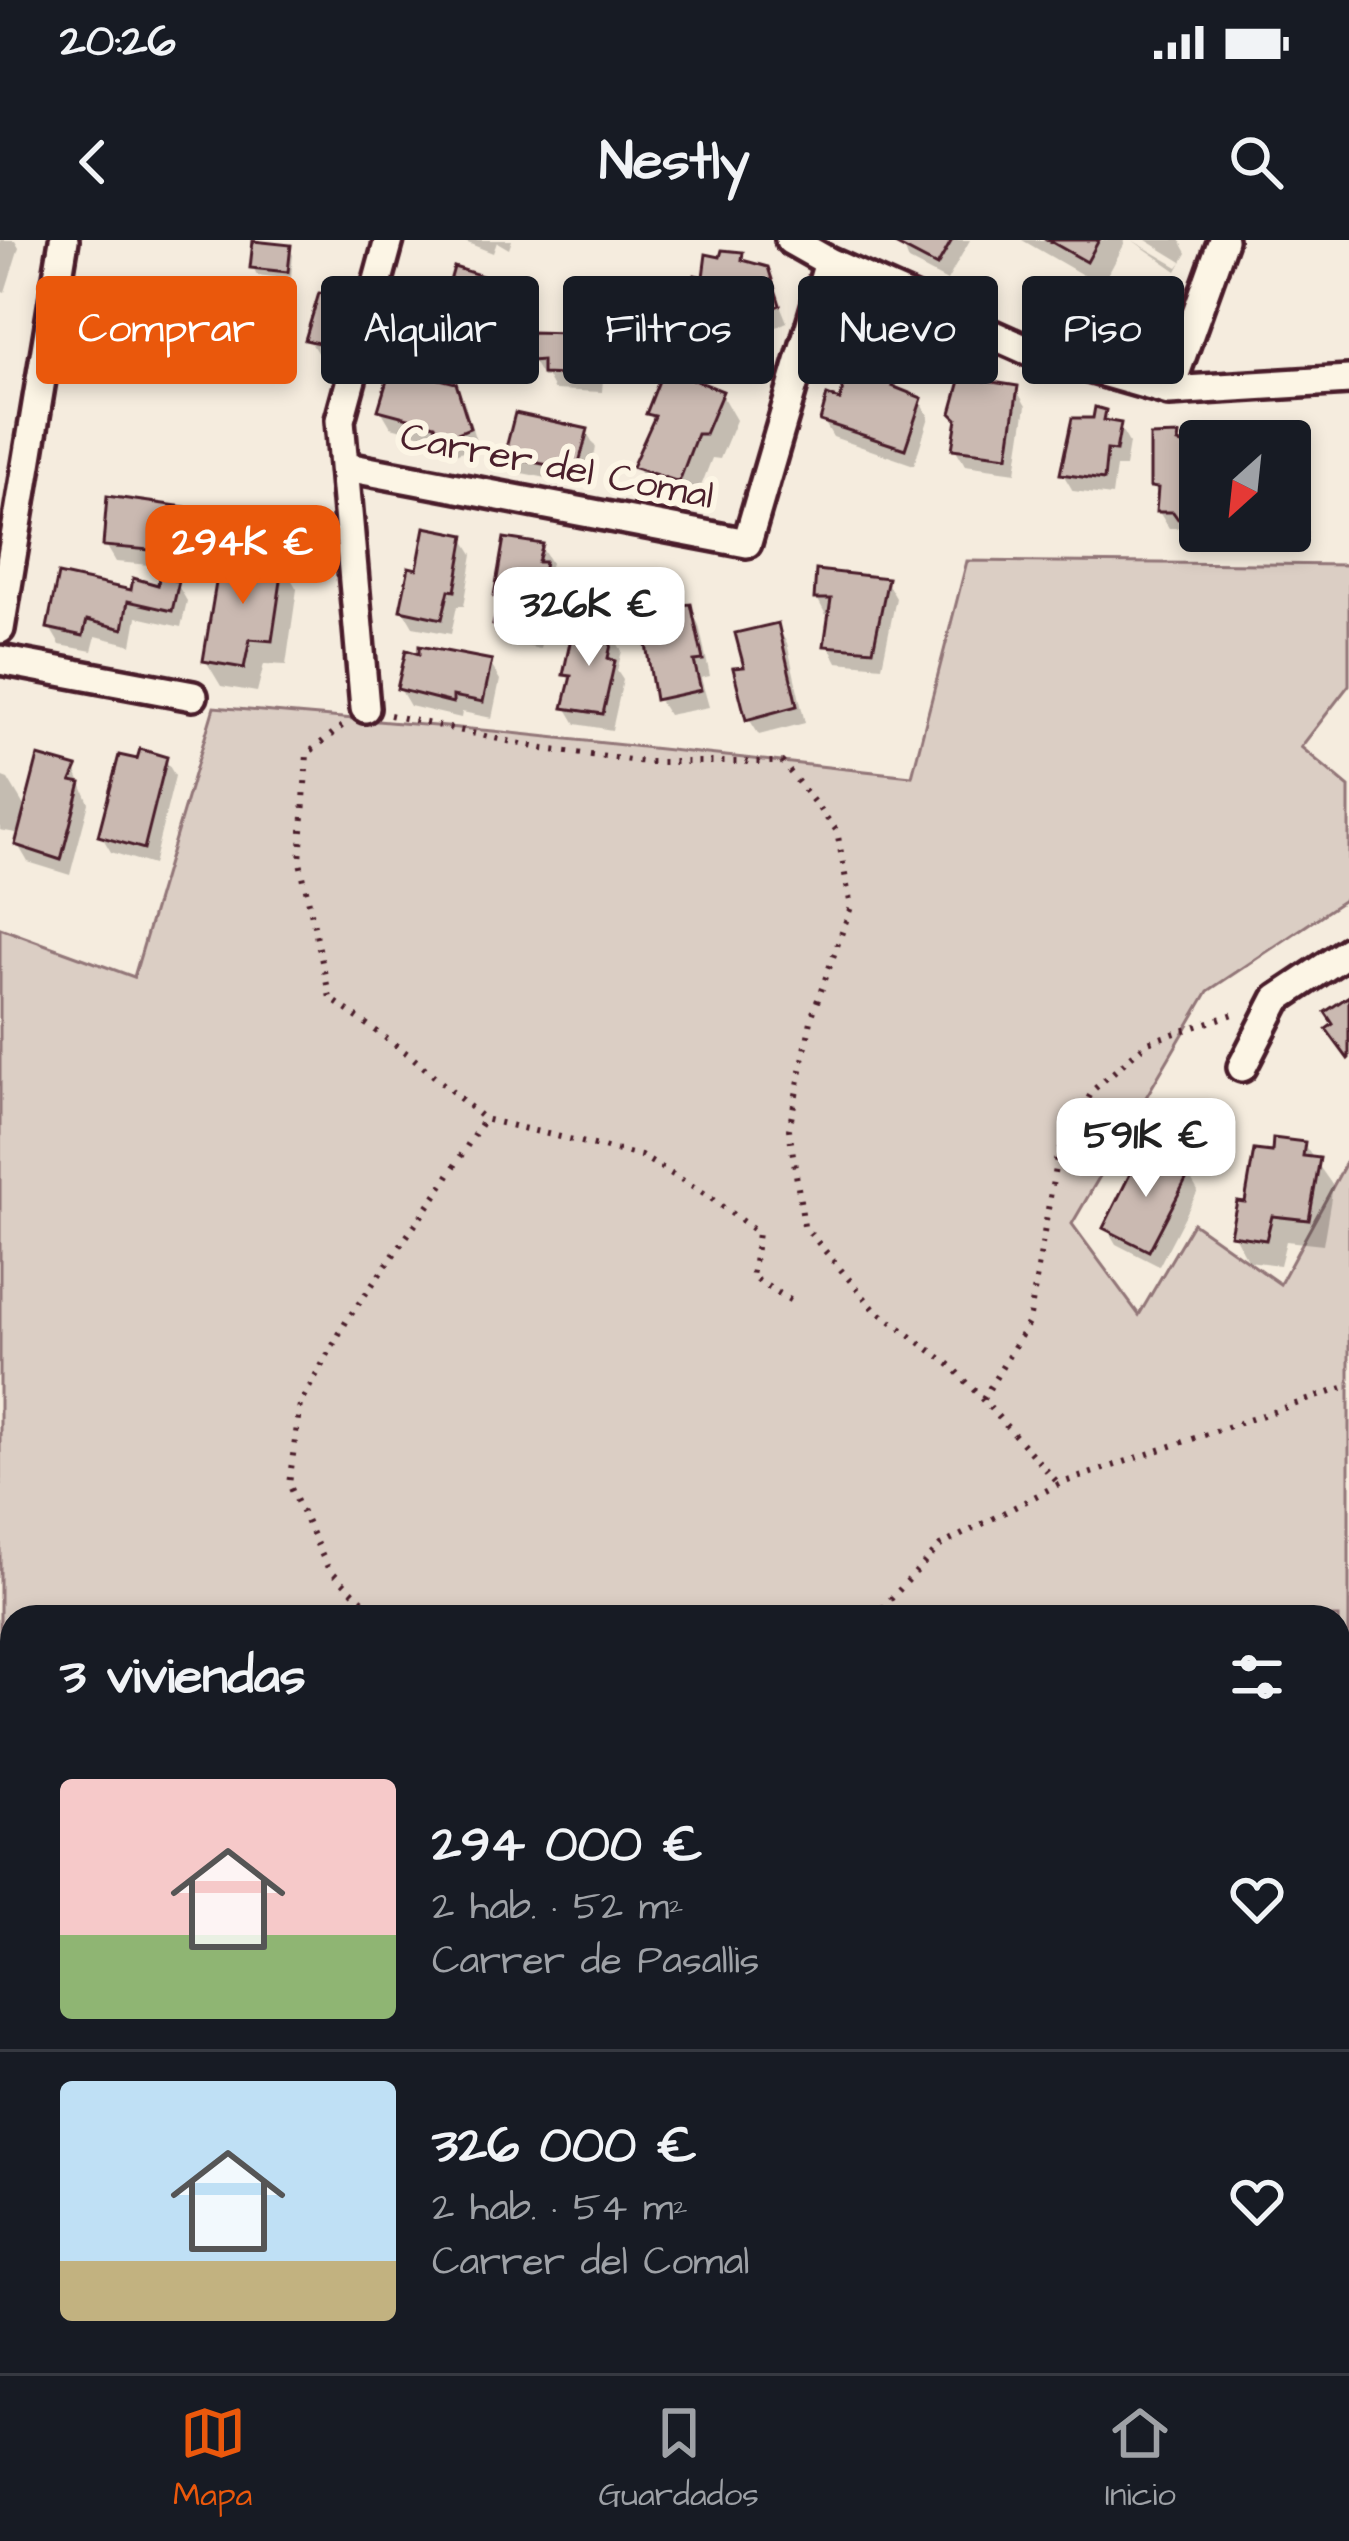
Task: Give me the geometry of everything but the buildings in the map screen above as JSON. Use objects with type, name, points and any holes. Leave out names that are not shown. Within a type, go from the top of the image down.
[{"type":"street","points":[[0,629],[64,240]]},
{"type":"street","points":[[365,708],[340,420],[389,240]]},
{"type":"street","points":[[1169,392],[1223,240]]},
{"type":"street","points":[[796,242],[830,262],[1029,351],[1169,392],[1349,380]]},
{"type":"street","name":"Carrer del Comal","points":[[346,467],[747,543],[830,262]]},
{"type":"street","points":[[0,660],[193,696]]},
{"type":"street","points":[[1242,1067],[1277,999],[1349,951]]},
{"type":"path","points":[[795,1303],[752,1277],[758,1233],[701,1191],[641,1156],[484,1119],[412,1057],[330,998],[300,862],[307,754],[365,708],[431,726],[646,762],[782,762],[837,831],[851,907],[812,1016],[789,1129],[804,1226],[874,1309],[952,1367],[1059,1484]]},
{"type":"path","points":[[982,1400],[1029,1322],[1057,1156],[1093,1090],[1148,1042],[1277,999]]},
{"type":"path","points":[[367,1605],[328,1568],[289,1484],[300,1404],[346,1320],[437,1194],[484,1119]]},
{"type":"path","points":[[885,1605],[940,1546],[1059,1484],[1349,1387]]},
{"type":"shaded area","points":[[967,561],[1349,565],[1349,685],[1301,747],[1349,787],[1349,897],[1208,991],[1072,1224],[1139,1315],[1193,1223],[1280,1284],[1349,1157],[1349,1605],[0,1605],[0,928],[134,977],[214,707],[912,776]]}]
